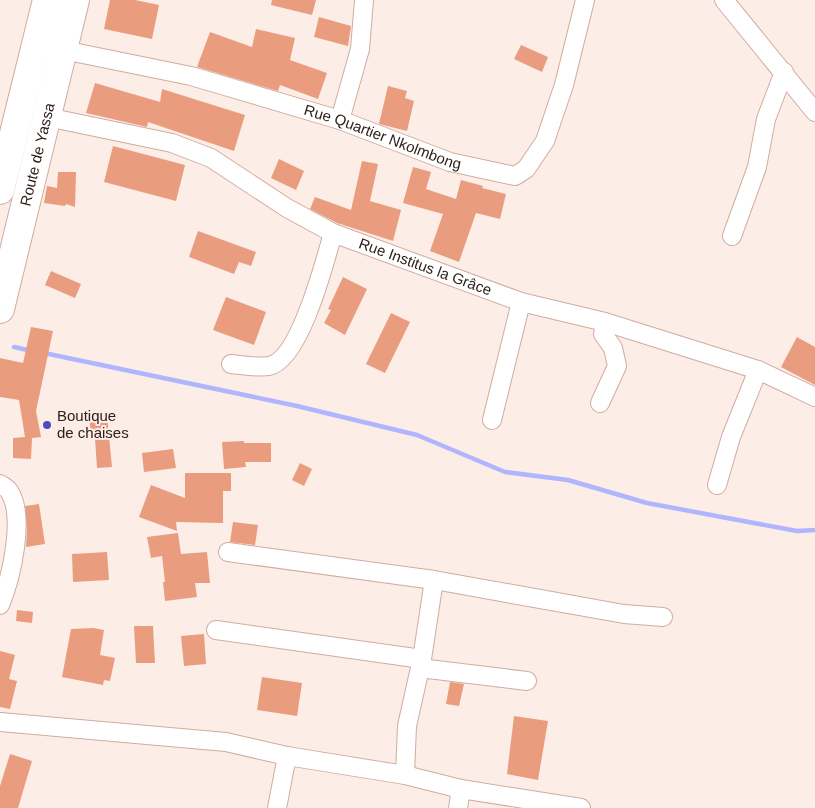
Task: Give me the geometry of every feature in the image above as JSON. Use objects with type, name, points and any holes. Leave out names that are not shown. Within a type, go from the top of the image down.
[{"type":"main road","name":"Route de Yassa","points":[[0,190],[46,0]]},
{"type":"main road","name":"Route de Yassa","points":[[0,309],[75,0]]},
{"type":"street","points":[[340,120],[360,49],[364,0]]},
{"type":"street","name":"Rue Quartier Nkolmbong","points":[[63,50],[191,76],[340,120],[450,162],[515,176],[526,169],[545,141],[564,85],[585,0]]},
{"type":"street","points":[[724,0],[815,112]]},
{"type":"street","points":[[732,236],[757,167],[766,119],[784,72]]},
{"type":"street","name":"Rue Institus la Grâce","points":[[47,117],[172,144],[211,158],[287,208],[333,233],[521,302],[604,322],[758,370],[815,398]]},
{"type":"street","points":[[231,364],[271,366],[286,355],[315,297],[333,233]]},
{"type":"street","points":[[492,420],[521,302]]},
{"type":"street","points":[[600,403],[617,366],[613,348],[603,334],[604,322]]},
{"type":"street","points":[[717,485],[731,437],[758,370]]},
{"type":"street","points":[[0,484],[8,489],[16,512],[15,549],[6,590],[0,605]]},
{"type":"street","points":[[228,552],[434,580],[624,614],[663,617]]},
{"type":"street","points":[[405,775],[407,726],[421,663],[434,580]]},
{"type":"street","points":[[216,630],[527,681]]},
{"type":"street","points":[[0,722],[226,742],[286,756],[405,775],[461,789],[581,808]]},
{"type":"street","points":[[277,808],[286,756]]},
{"type":"street","points":[[458,808],[461,789]]},
{"type":"building","points":[[110,0],[135,0],[159,5],[152,39],[104,29]]},
{"type":"building","points":[[272,0],[316,0],[312,15],[271,5]]},
{"type":"building","points":[[319,17],[351,26],[348,46],[314,37]]},
{"type":"building","points":[[256,29],[295,38],[290,60],[327,73],[318,99],[280,85],[278,91],[197,67],[210,32],[252,47]]},
{"type":"building","points":[[521,45],[548,57],[542,72],[514,59]]},
{"type":"building","points":[[95,83],[160,102],[162,89],[245,115],[234,151],[148,122],[147,127],[86,113]]},
{"type":"building","points":[[388,86],[407,91],[405,98],[414,101],[407,131],[379,124]]},
{"type":"building","points":[[113,146],[185,165],[176,201],[104,182]]},
{"type":"building","points":[[279,159],[304,171],[296,190],[271,178]]},
{"type":"building","points":[[362,161],[378,164],[370,201],[401,210],[393,241],[337,223],[310,209],[315,197],[351,210]]},
{"type":"building","points":[[413,167],[431,172],[426,189],[456,199],[461,180],[506,194],[500,219],[476,213],[459,262],[430,251],[443,214],[403,203]]},
{"type":"building","points":[[58,172],[76,172],[75,207],[66,204],[65,206],[44,203],[47,186],[57,188]]},
{"type":"building","points":[[198,231],[256,252],[251,266],[239,262],[234,274],[189,257]]},
{"type":"building","points":[[51,271],[81,284],[75,298],[45,285]]},
{"type":"building","points":[[343,277],[367,289],[345,335],[324,323],[331,310],[328,309]]},
{"type":"building","points":[[226,297],[266,312],[254,345],[213,330]]},
{"type":"building","points":[[391,313],[410,322],[385,373],[366,364]]},
{"type":"building","points":[[31,327],[53,331],[36,411],[41,437],[32,438],[31,459],[13,458],[13,438],[25,437],[19,400],[0,397],[0,358],[23,363]]},
{"type":"building","points":[[797,337],[815,347],[815,385],[781,367]]},
{"type":"building","points":[[107,416],[112,467],[97,468],[95,439],[92,440],[89,418]]},
{"type":"building","points":[[244,441],[244,443],[271,443],[271,462],[245,462],[246,467],[224,469],[222,442]]},
{"type":"building","points":[[173,449],[176,468],[144,472],[142,453]]},
{"type":"building","points":[[300,463],[312,469],[304,486],[292,480]]},
{"type":"building","points":[[185,473],[231,473],[231,491],[223,491],[223,523],[176,522],[177,531],[139,517],[151,485],[185,498]]},
{"type":"building","points":[[39,504],[45,544],[26,547],[25,506]]},
{"type":"building","points":[[233,522],[258,525],[255,545],[230,542]]},
{"type":"building","points":[[178,533],[181,554],[207,552],[210,583],[195,583],[197,597],[165,601],[162,556],[151,558],[147,537]]},
{"type":"building","points":[[107,552],[109,580],[73,582],[72,554]]},
{"type":"building","points":[[17,610],[33,612],[32,623],[16,621]]},
{"type":"building","points":[[134,626],[153,626],[155,663],[136,663]]},
{"type":"building","points":[[93,628],[104,630],[100,655],[115,658],[110,681],[104,680],[103,685],[62,677],[71,629]]},
{"type":"building","points":[[204,634],[206,664],[184,666],[181,636]]},
{"type":"building","points":[[0,651],[15,655],[9,679],[17,681],[10,709],[0,707]]},
{"type":"building","points":[[262,677],[302,683],[297,716],[257,710]]},
{"type":"building","points":[[450,682],[464,684],[459,706],[446,704]]},
{"type":"building","points":[[514,716],[548,721],[538,780],[507,774]]},
{"type":"building","points":[[10,754],[32,761],[18,808],[0,808],[0,786]]},
{"type":"waterway","points":[[14,347],[32,351]]},
{"type":"waterway","points":[[44,353],[297,406],[417,435],[505,472],[568,480],[647,503],[797,531],[815,530]]},
{"type":"place","name":"Boutique de chaises","points":[[47,425]]}]
